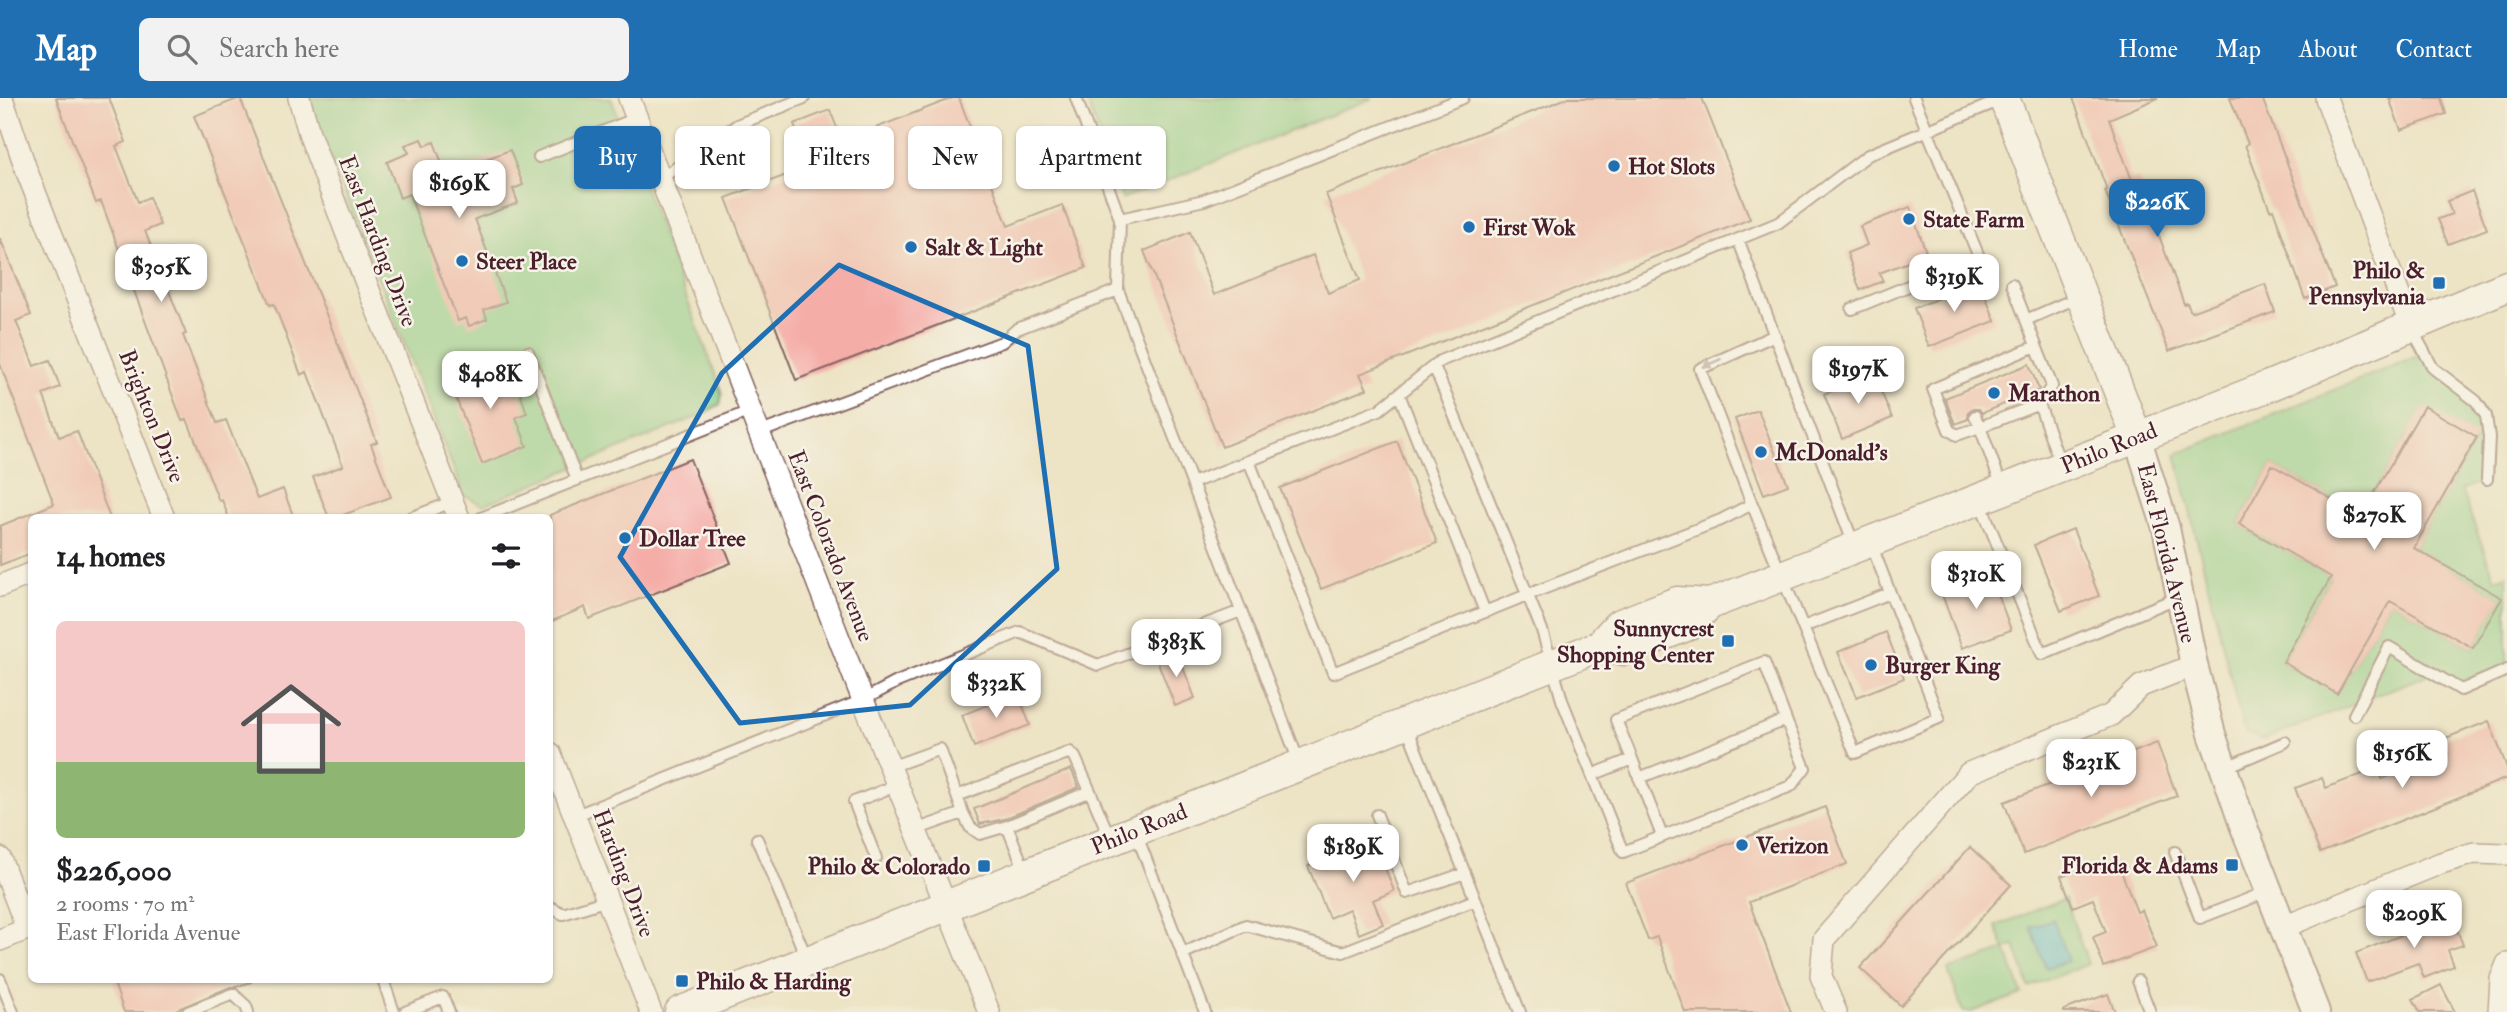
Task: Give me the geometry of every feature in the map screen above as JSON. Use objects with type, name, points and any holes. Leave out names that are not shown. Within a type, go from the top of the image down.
[{"type":"main road","name":"East Florida Avenue","points":[[2004,98],[2137,436]]},
{"type":"main road","name":"Philo Road","points":[[680,1012],[1599,646],[1618,625],[1677,602],[1710,604],[1783,577],[2269,386],[2507,286]]},
{"type":"street","name":"Brighton Drive","points":[[2,98],[27,172],[162,514]]},
{"type":"street","name":"East Harding Drive","points":[[299,98],[310,136],[346,232],[455,510]]},
{"type":"street","name":"East Colorado Avenue","points":[[629,98],[640,126]]},
{"type":"street","points":[[2326,98],[2411,327]]},
{"type":"street","name":"East Colorado Avenue","points":[[661,182],[863,700],[989,1012]]},
{"type":"street","name":"East Florida Avenue","points":[[2137,436],[2158,498],[2194,665],[2212,734],[2242,822],[2316,1012]]},
{"type":"street","points":[[0,586],[28,575]]},
{"type":"street","points":[[1836,1012],[1821,976],[1824,939],[1969,773],[2111,715],[2141,686],[2194,665]]},
{"type":"street","name":"Harding Drive","points":[[553,761],[650,1012]]},
{"type":"street","points":[[2284,927],[2441,863],[2474,853],[2507,854]]},
{"type":"street","points":[[0,858],[28,926]]},
{"type":"street","points":[[0,940],[28,928]]},
{"type":"street","points":[[2499,1012],[2501,979],[2507,964]]},
{"type":"lane","points":[[661,178],[737,125],[804,98]]},
{"type":"lane","points":[[1076,98],[1120,219],[1118,290],[1300,765]]},
{"type":"lane","points":[[1120,219],[1204,200],[1463,98]]},
{"type":"lane","points":[[1852,309],[1979,257],[1914,98]]},
{"type":"lane","points":[[1192,483],[1379,410],[1440,361],[1778,223],[1868,155],[2004,98]]},
{"type":"lane","points":[[539,157],[637,118]]},
{"type":"lane","points":[[1738,239],[1775,335],[1863,544],[1891,593],[1939,718],[1855,753],[1752,504],[1700,369],[1775,335]]},
{"type":"lane","points":[[2012,284],[2052,386],[2033,406],[2004,418],[1978,421],[1957,435],[1949,430],[1933,389],[2036,346]]},
{"type":"lane","points":[[758,433],[1002,342],[1017,329],[1118,290]]},
{"type":"lane","points":[[2026,320],[2082,296]]},
{"type":"lane","points":[[2411,327],[2433,368],[2476,401],[2486,416],[2489,437],[2487,479]]},
{"type":"lane","points":[[528,352],[577,480]]},
{"type":"lane","points":[[2008,358],[2013,370]]},
{"type":"lane","points":[[1434,366],[1542,630],[1562,700],[1623,852],[1791,786],[1805,768],[1764,662],[1616,720],[1662,836]]},
{"type":"lane","points":[[1985,368],[1990,380]]},
{"type":"lane","points":[[1960,378],[1965,390]]},
{"type":"lane","points":[[1399,394],[1485,612]]},
{"type":"lane","points":[[2023,397],[2033,406],[2061,467]]},
{"type":"lane","points":[[1999,406],[2004,418]]},
{"type":"lane","points":[[491,514],[750,411]]},
{"type":"lane","points":[[1978,421],[1991,495],[2042,654],[2180,596]]},
{"type":"lane","points":[[1249,461],[1334,673],[1527,594],[1721,520],[1752,504]]},
{"type":"lane","points":[[432,514],[455,510]]},
{"type":"lane","points":[[1803,627],[1891,593]]},
{"type":"lane","points":[[574,816],[863,700],[897,682],[1020,632],[1098,665],[1241,611]]},
{"type":"lane","points":[[2354,715],[2389,647],[2461,690],[2507,670]]},
{"type":"lane","points":[[1639,778],[1786,720]]},
{"type":"lane","points":[[1405,723],[1520,1012]]},
{"type":"lane","points":[[2224,768],[2285,742]]},
{"type":"lane","points":[[876,858],[854,802],[940,750],[963,813],[970,827],[980,834],[1007,826],[1090,791]]},
{"type":"lane","points":[[957,796],[1070,752],[1075,757],[1090,791],[1123,836],[1182,954],[1205,1012]]},
{"type":"lane","points":[[1592,775],[1632,759]]},
{"type":"lane","points":[[915,830],[963,813]]},
{"type":"lane","points":[[1377,815],[1407,893],[1465,873]]},
{"type":"lane","points":[[1007,826],[1026,874]]},
{"type":"lane","points":[[757,839],[808,961]]},
{"type":"lane","points":[[2175,852],[2200,918],[2269,891]]},
{"type":"lane","points":[[553,909],[563,914],[607,900]]},
{"type":"lane","points":[[1182,954],[1246,925],[1343,952],[1475,900]]},
{"type":"lane","points":[[0,979],[13,1012]]},
{"type":"lane","points":[[2138,981],[2150,1012]]},
{"type":"lane","points":[[384,983],[394,1012]]},
{"type":"lane","points":[[188,1012],[233,994],[246,1006],[248,1012]]},
{"type":"lane","points":[[405,1012],[443,997],[449,1012]]},
{"type":"highlighted area","points":[[839,265],[1028,346],[1057,569],[910,705],[740,723],[620,557],[722,373]]},
{"type":"green space","points":[[309,98],[611,98],[622,126],[574,126],[574,189],[645,189],[719,384],[722,394],[720,404],[699,416],[483,505],[464,495]]},
{"type":"green space","points":[[1086,98],[1373,98],[1166,181],[1166,126],[1096,126]]},
{"type":"green space","points":[[1118,189],[1147,189],[1122,199]]},
{"type":"green space","points":[[2425,353],[2486,416],[2487,479],[2461,490],[2495,579],[2507,575],[2507,670],[2461,690],[2432,673],[2263,740],[2244,732],[2176,454]],"holes":[[[2424,407],[2477,438],[2414,548],[2501,598],[2473,648],[2390,601],[2337,693],[2283,662],[2331,577],[2239,524],[2272,465],[2361,516]]]},
{"type":"green space","points":[[2065,898],[2088,964],[2029,987],[2015,945],[2006,950],[2022,994],[1971,1012],[1963,1012],[1948,970],[2005,950],[1996,926]]},
{"type":"water","points":[[2053,919],[2068,961],[2046,968],[2031,927]]},
{"type":"building","points":[[56,98],[109,98],[126,142],[116,146],[138,202],[149,197],[160,225],[145,231],[186,334],[183,335],[217,423],[226,420],[257,499],[283,489],[292,514],[227,514],[222,500],[219,501],[187,419],[182,421],[101,201],[96,203]]},
{"type":"building","points":[[240,98],[377,442],[371,444],[391,497],[346,514],[327,514],[313,477],[343,466],[307,372],[301,375],[274,304],[270,305],[194,116]]},
{"type":"building","name":"Salt & Light","points":[[959,98],[970,126],[908,126],[908,189],[994,189],[1008,226],[1062,205],[1086,268],[796,380],[726,198],[750,189],[770,189],[770,181],[784,176],[784,189],[894,189],[894,126],[881,126]]},
{"type":"building","points":[[1567,98],[1702,98],[1750,219],[1360,374],[1367,389],[1222,447],[1144,251],[1190,232],[1214,295],[1313,255],[1328,293],[1360,280],[1326,194]]},
{"type":"building","points":[[2073,98],[2158,98],[2109,119],[2132,180],[2138,178],[2184,304],[2187,303],[2191,312],[2265,284],[2275,312],[2169,351],[2105,191],[2107,190]]},
{"type":"building","points":[[2230,98],[2262,98],[2335,287],[2305,299],[2273,209],[2270,210],[2245,145],[2248,144]]},
{"type":"building","points":[[2389,98],[2441,98],[2446,114],[2401,130]]},
{"type":"building","name":"Salt & Light","points":[[830,110],[836,126],[795,126],[794,124]]},
{"type":"building","name":"Steer Place","points":[[422,139],[425,146],[434,142],[446,174],[510,150],[523,185],[513,189],[518,203],[475,219],[506,302],[484,310],[487,319],[469,326],[466,318],[458,321],[409,194],[400,198],[387,162],[409,153],[405,145]]},
{"type":"building","points":[[2472,191],[2487,229],[2448,244],[2438,219],[2452,214],[2447,201]]},
{"type":"building","points":[[1910,207],[1927,255],[1879,273],[1883,281],[1860,290],[1847,253],[1867,245],[1860,226]]},
{"type":"building","points":[[0,238],[31,315],[16,321],[34,366],[50,360],[60,387],[43,394],[59,437],[77,431],[108,514],[29,514],[54,504],[0,364]]},
{"type":"building","points":[[1980,282],[1995,321],[1929,347],[1914,308]]},
{"type":"building","points":[[494,360],[503,384],[515,379],[527,413],[516,417],[527,446],[482,464],[448,378]]},
{"type":"building","name":"Marathon","points":[[2029,364],[2039,390],[1982,413],[1979,409],[1972,409],[1968,412],[1968,419],[1955,424],[1945,398]]},
{"type":"building","points":[[1874,374],[1892,418],[1842,439],[1824,394]]},
{"type":"building","points":[[2424,406],[2477,437],[2414,548],[2502,598],[2473,648],[2390,601],[2337,694],[2283,662],[2331,577],[2239,524],[2272,465],[2361,516]]},
{"type":"building","name":"McDonald's","points":[[1758,410],[1788,485],[1764,494],[1735,419]]},
{"type":"building","points":[[1397,441],[1437,543],[1321,589],[1280,488]]},
{"type":"building","name":"Dollar Tree","points":[[690,459],[731,563],[589,619],[585,607],[553,621],[552,514]]},
{"type":"building","points":[[28,515],[28,554],[0,565],[0,526]]},
{"type":"building","points":[[2073,529],[2099,596],[2061,611],[2034,545]]},
{"type":"building","points":[[1990,573],[2011,630],[1962,648],[1941,592]]},
{"type":"building","name":"Burger King","points":[[1886,632],[1904,678],[1857,697],[1838,652]]},
{"type":"building","points":[[1177,652],[1195,698],[1175,706],[1157,660]]},
{"type":"building","points":[[1018,693],[1030,725],[974,747],[962,715]]},
{"type":"building","points":[[2489,721],[2507,768],[2507,778],[2320,853],[2295,788],[2322,778],[2326,788],[2378,768],[2382,779],[2448,754],[2443,739]]},
{"type":"building","points":[[2157,743],[2177,796],[2024,854],[2004,802]]},
{"type":"building","points":[[1071,769],[1079,787],[1004,819],[980,824],[974,809]]},
{"type":"building","points":[[1825,807],[1847,864],[1749,902],[1791,1012],[1685,1012],[1657,937],[1648,940],[1626,883]]},
{"type":"building","points":[[1374,840],[1394,891],[1373,900],[1383,924],[1359,934],[1349,909],[1329,918],[1308,866]]},
{"type":"building","points":[[1970,847],[2011,885],[1901,1006],[1860,968]]},
{"type":"building","points":[[2118,863],[2137,912],[2142,910],[2157,947],[2104,967],[2093,937],[2106,932],[2093,899],[2073,907],[2061,876],[2085,867],[2088,874]]},
{"type":"building","points":[[2450,912],[2463,945],[2448,950],[2454,966],[2424,978],[2418,963],[2367,982],[2356,953],[2407,933],[2405,929]]},
{"type":"building","points":[[114,983],[248,983],[230,987],[171,1012],[124,1012]]},
{"type":"building","points":[[2441,985],[2455,1012],[2420,1012],[2413,999]]},
{"type":"building","points":[[2108,994],[2115,1012],[2064,1012],[2064,1010]]},
{"type":"place","name":"Hot Slots","points":[[1614,166]]},
{"type":"place","name":"State Farm","points":[[1909,219]]},
{"type":"place","name":"First Wok","points":[[1469,227]]},
{"type":"place","name":"Salt & Light","points":[[911,247]]},
{"type":"place","name":"Steer Place","points":[[462,261]]},
{"type":"place","name":"Philo & Pennsylvania","points":[[2439,283]]},
{"type":"place","name":"Marathon","points":[[1994,393]]},
{"type":"place","name":"McDonald's","points":[[1761,452]]},
{"type":"place","name":"Dollar Tree","points":[[625,538]]},
{"type":"place","name":"Sunnycrest Shopping Center","points":[[1728,641]]},
{"type":"place","name":"Burger King","points":[[1871,665]]},
{"type":"place","name":"Verizon","points":[[1742,845]]},
{"type":"place","name":"Florida & Adams","points":[[2232,865]]},
{"type":"place","name":"Philo & Colorado","points":[[984,866]]},
{"type":"place","name":"Philo & Harding","points":[[682,981]]}]
